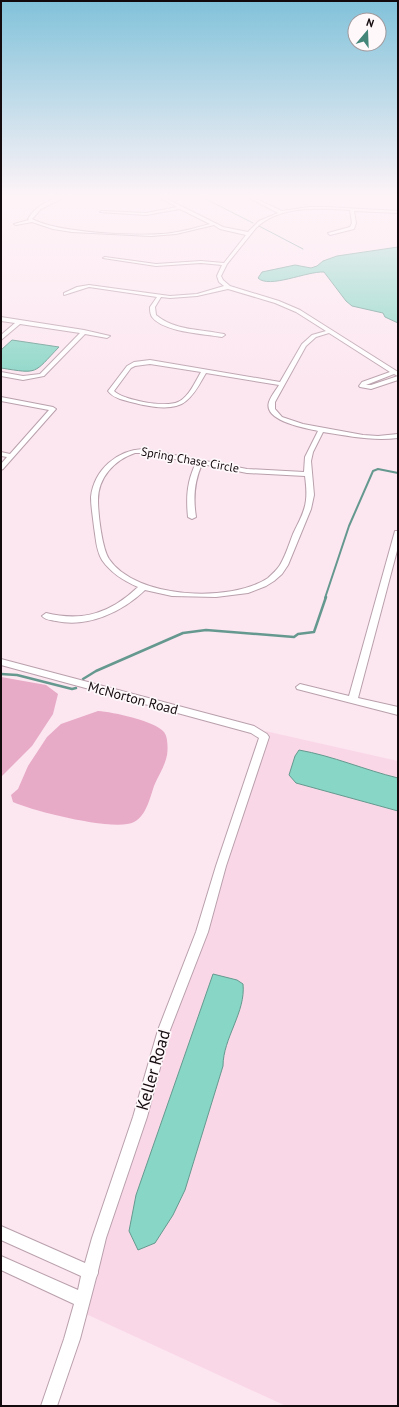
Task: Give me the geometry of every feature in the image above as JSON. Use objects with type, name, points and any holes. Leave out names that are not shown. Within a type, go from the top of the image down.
[{"type":"street","points":[[131,262],[156,265],[201,262],[225,264],[220,272],[219,279],[228,286],[289,306],[397,375]]},
{"type":"street","points":[[66,294],[79,288],[89,286],[159,297],[190,296],[228,286]]},
{"type":"street","points":[[159,297],[153,303],[151,310],[160,321],[174,327],[222,335]]},
{"type":"street","points":[[1,319],[107,336]]},
{"type":"street","points":[[1,338],[19,322]]},
{"type":"street","points":[[330,331],[314,336],[308,341],[282,384],[272,406],[275,414],[289,423],[321,430],[378,438],[398,436]]},
{"type":"street","points":[[1,374],[23,378],[42,375],[84,332]]},
{"type":"street","points":[[204,371],[184,400],[174,405],[162,405],[122,398],[116,396],[111,391],[129,367],[141,362],[204,371],[282,384]]},
{"type":"street","points":[[397,375],[371,387],[362,386],[364,382],[397,375]]},
{"type":"street","points":[[1,399],[53,409],[1,468]]},
{"type":"street","name":"Spring Chase Circle","points":[[309,474],[247,471],[143,451],[128,452],[115,459],[99,480],[95,496],[100,550],[111,567],[125,578],[163,593],[183,595],[244,592],[270,579],[279,571],[286,561],[308,506],[311,490],[308,461],[321,430]]},
{"type":"street","points":[[1,454],[11,456]]},
{"type":"street","points":[[192,517],[189,489],[192,477],[200,462]]},
{"type":"street","points":[[353,699],[395,557],[398,533]]},
{"type":"street","points":[[46,616],[73,621],[106,614],[132,599],[143,586]]},
{"type":"street","name":"McNorton Road","points":[[1,662],[254,730],[264,737]]},
{"type":"street","points":[[300,686],[398,711]]},
{"type":"street","name":"Keller Road","points":[[49,1406],[83,1300],[99,1238],[140,1117],[164,1030],[202,932],[221,866],[264,737]]},
{"type":"street","points":[[1,1233],[91,1273]]},
{"type":"street","points":[[1,1263],[83,1300]]},
{"type":"shaded area","points":[[322,262],[398,262],[398,323],[385,317],[383,313],[352,306],[346,301],[324,272],[317,272],[271,282],[263,281],[258,278],[262,272],[295,265],[311,268],[317,266]]},
{"type":"shaded area","points":[[12,340],[59,347],[44,363],[34,370],[22,371],[1,368],[1,350]]},
{"type":"shaded area","points":[[1,677],[46,685],[58,694],[53,714],[32,746],[1,777]]},
{"type":"shaded area","points":[[98,711],[123,715],[152,724],[165,734],[168,746],[166,759],[142,816],[134,822],[110,824],[55,815],[13,802],[11,795],[18,789],[28,766],[47,737],[61,724]]},
{"type":"shaded area","points":[[265,732],[398,761],[398,778],[366,770],[296,783],[398,811],[398,1406],[286,1406],[86,1314],[105,1240],[169,1031],[207,934],[226,868],[267,739],[269,738],[269,734]],"holes":[[[213,974],[239,1008],[224,1053],[223,1066],[185,1190],[173,1215],[155,1243],[129,1231],[136,1195]]]},
{"type":"shaded area","points":[[299,750],[398,778],[398,811],[296,783],[289,775],[295,756]]},
{"type":"shaded area","points":[[213,974],[237,980],[243,984],[241,1005],[227,1045],[223,1066],[185,1190],[173,1215],[155,1243],[138,1250],[129,1231],[136,1195]]},
{"type":"waterway","points":[[325,598],[349,526],[373,471],[378,469],[398,473]]},
{"type":"waterway","points":[[83,679],[96,671],[183,633],[206,630],[294,637],[298,634],[314,632],[326,597]]},
{"type":"waterway","points":[[1,674],[17,675],[72,689],[76,688]]}]
